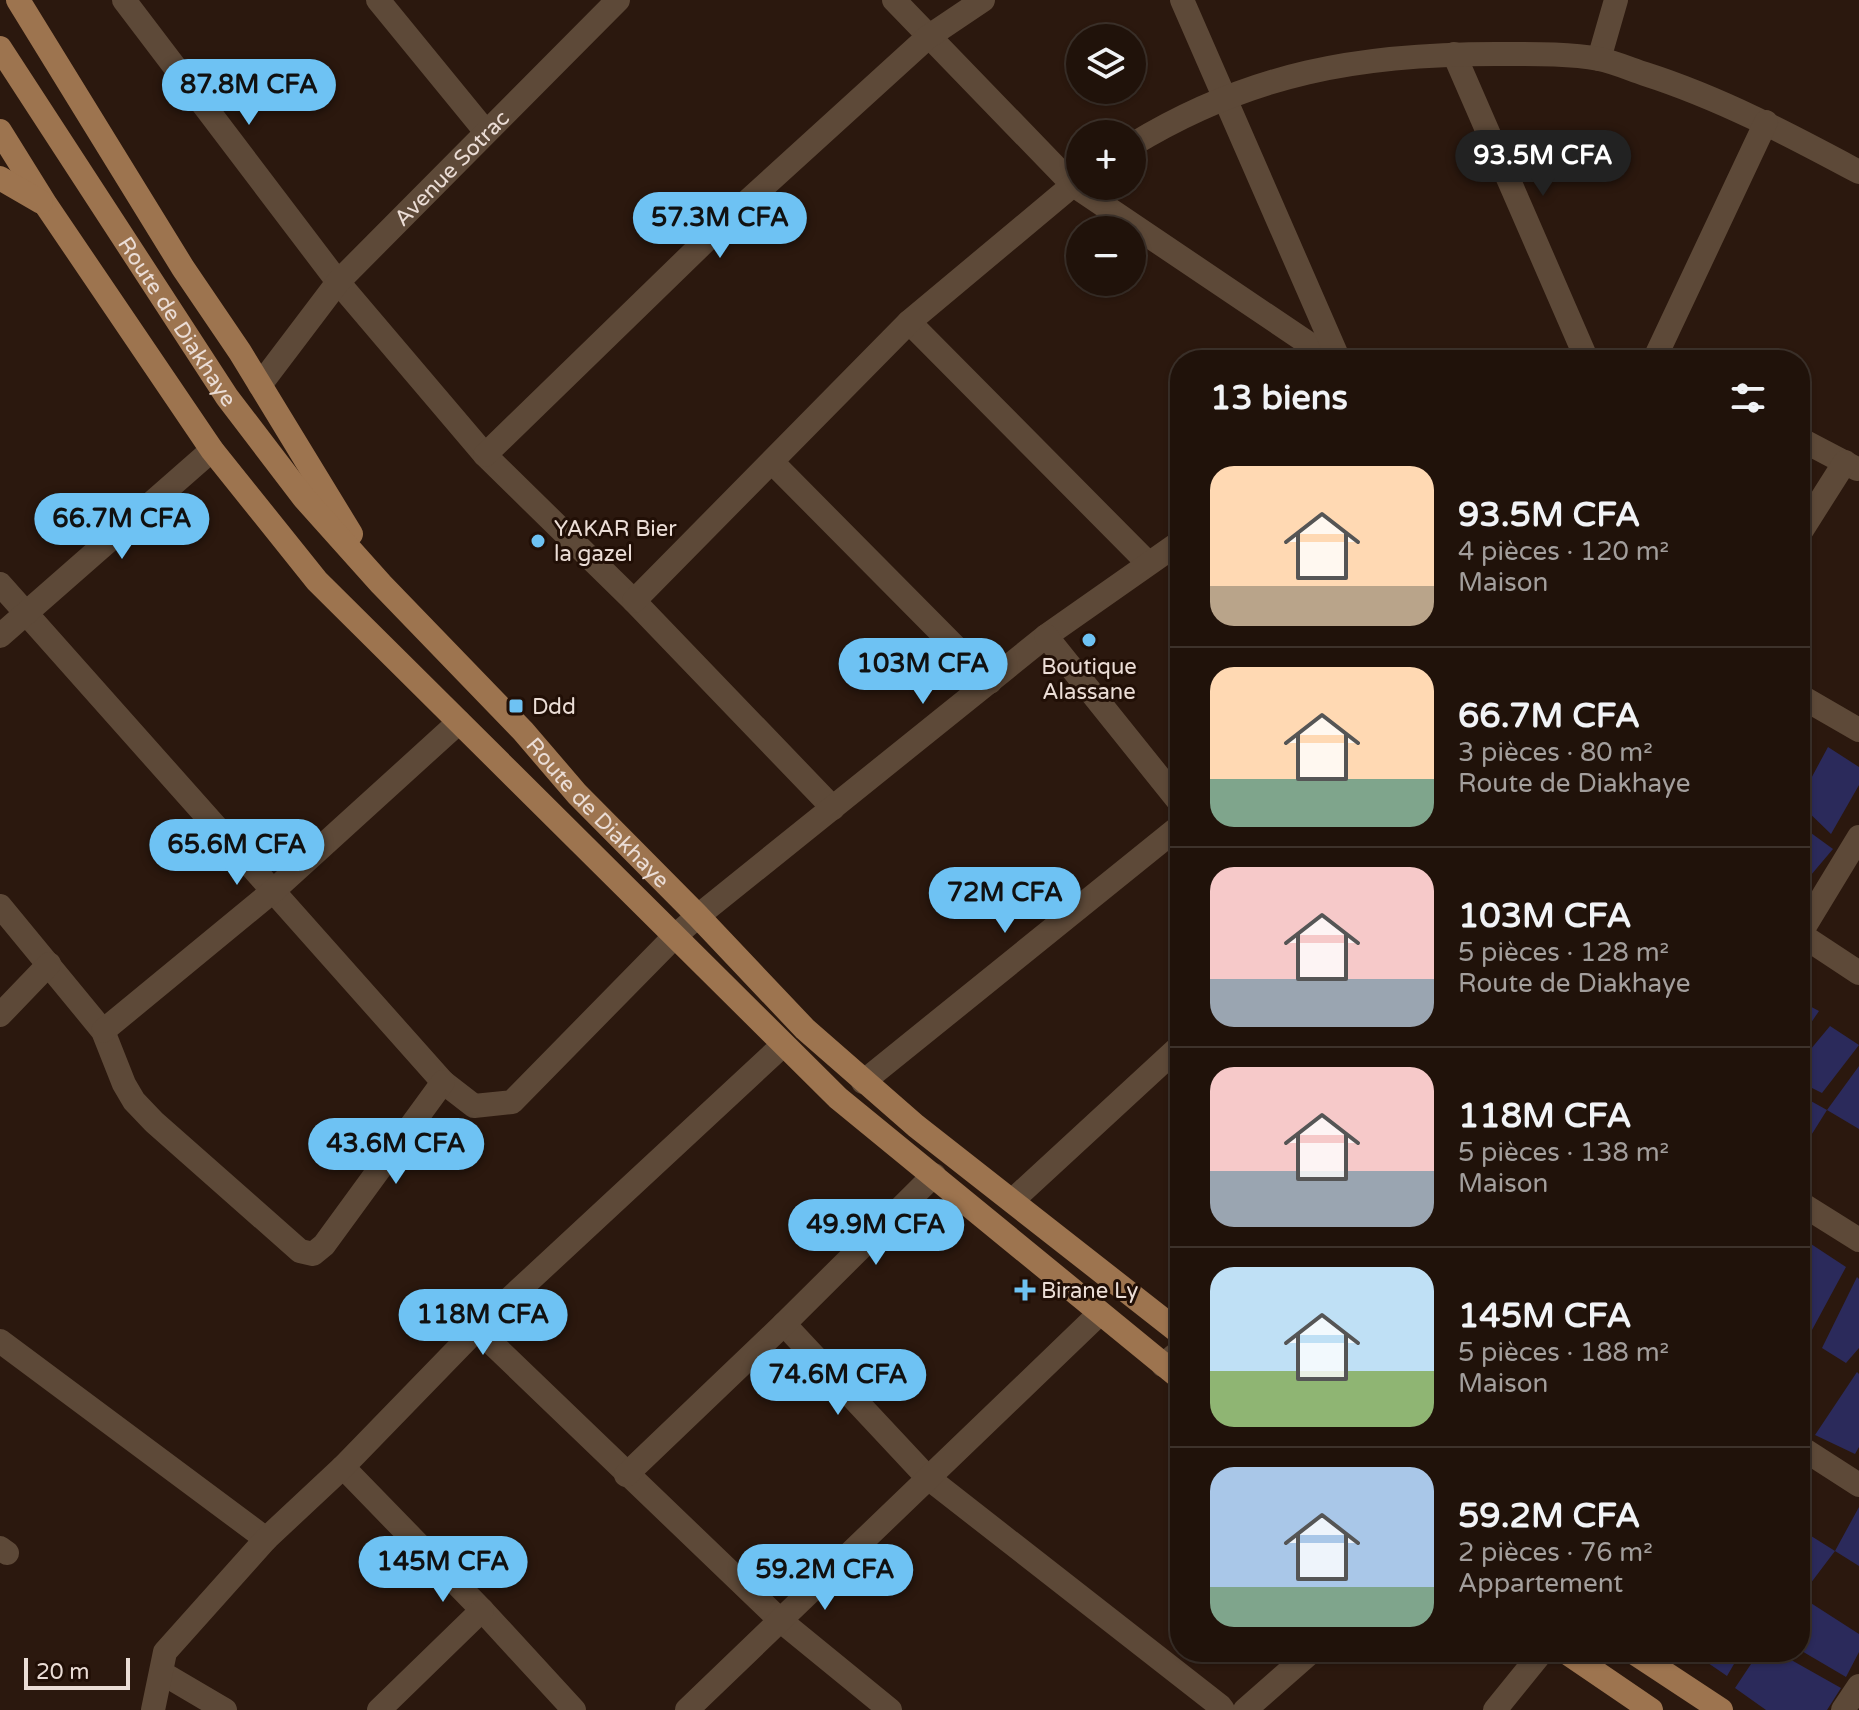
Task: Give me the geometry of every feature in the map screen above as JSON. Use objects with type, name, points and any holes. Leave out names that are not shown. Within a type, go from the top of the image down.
[{"type":"main road","points":[[18,0],[381,584]]},
{"type":"main road","name":"Route de Diakhaye","points":[[0,48],[227,397],[304,498],[381,584],[523,731],[577,794],[805,1029],[863,1082],[1170,1325]]},
{"type":"main road","name":"Route de Diakhaye","points":[[0,131],[46,205],[212,450],[317,581],[838,1098],[1099,1314],[1170,1362]]},
{"type":"main road","points":[[0,178],[46,205]]},
{"type":"main road","points":[[1581,1662],[1651,1710]]},
{"type":"main road","points":[[1651,1662],[1721,1710]]},
{"type":"street","points":[[124,0],[338,282],[485,455],[634,601],[833,808]]},
{"type":"street","points":[[378,0],[486,132]]},
{"type":"street","name":"Avenue Sotrac","points":[[260,385],[338,282],[618,0]]},
{"type":"street","points":[[894,0],[1066,171]]},
{"type":"street","points":[[485,455],[728,219],[928,37],[983,0]]},
{"type":"street","points":[[1182,0],[1332,350]]},
{"type":"street","points":[[1599,59],[1616,0]]},
{"type":"street","points":[[1454,54],[1583,350]]},
{"type":"street","points":[[1146,136],[1167,123],[1225,97],[1334,65],[1454,54],[1599,59],[1668,81],[1766,122],[1859,172]]},
{"type":"street","points":[[1659,350],[1766,122]]},
{"type":"street","points":[[634,601],[909,322],[1066,189]]},
{"type":"street","points":[[1104,200],[1321,350]]},
{"type":"street","points":[[909,322],[1148,563]]},
{"type":"street","points":[[1810,444],[1852,466],[1810,520]]},
{"type":"street","points":[[0,636],[212,450]]},
{"type":"street","points":[[772,462],[990,682]]},
{"type":"street","points":[[0,584],[443,1082],[474,1106],[512,1102],[698,916],[1046,636],[1170,549]]},
{"type":"street","points":[[1046,636],[1170,791]]},
{"type":"street","points":[[1810,702],[1859,730]]},
{"type":"street","points":[[103,1031],[273,891],[459,722]]},
{"type":"street","points":[[863,1082],[1170,834]]},
{"type":"street","points":[[1810,918],[1859,837]]},
{"type":"street","points":[[0,906],[103,1031],[134,1101],[300,1251],[313,1254],[324,1245],[443,1082]]},
{"type":"street","points":[[1810,941],[1859,973]]},
{"type":"street","points":[[0,1015],[49,964]]},
{"type":"street","points":[[153,1710],[165,1652],[266,1539],[343,1467],[477,1329],[783,1045]]},
{"type":"street","points":[[1013,1200],[1170,1055]]},
{"type":"street","points":[[626,1475],[934,1175]]},
{"type":"street","points":[[1810,1209],[1859,1240]]},
{"type":"street","points":[[687,1710],[1099,1314]]},
{"type":"street","points":[[784,1324],[927,1477],[1223,1710]]},
{"type":"street","points":[[477,1329],[781,1621],[890,1710]]},
{"type":"street","points":[[0,1341],[266,1539]]},
{"type":"street","points":[[1810,1453],[1859,1485]]},
{"type":"street","points":[[343,1467],[574,1710]]},
{"type":"street","points":[[379,1710],[482,1610]]},
{"type":"street","points":[[1245,1710],[1300,1662]]},
{"type":"street","points":[[1495,1710],[1534,1662]]},
{"type":"street","points":[[162,1673],[225,1710]]},
{"type":"street","points":[[1843,1710],[1859,1686]]},
{"type":"building","points":[[1828,747],[1859,767],[1859,785],[1831,834],[1810,814],[1810,780]]},
{"type":"building","points":[[1810,832],[1833,849],[1810,876]]},
{"type":"building","points":[[1810,1006],[1819,1011],[1810,1024]]},
{"type":"building","points":[[1830,1026],[1859,1045],[1822,1093],[1810,1087],[1810,1050]]},
{"type":"building","points":[[1859,1066],[1859,1129],[1827,1110]]},
{"type":"building","points":[[1810,1101],[1827,1110],[1810,1137]]},
{"type":"building","points":[[1810,1246],[1846,1267],[1812,1330],[1810,1329]]},
{"type":"building","points":[[1857,1277],[1859,1348],[1846,1363],[1822,1348]]},
{"type":"building","points":[[1857,1372],[1859,1447],[1855,1454],[1815,1435]]},
{"type":"building","points":[[1859,1507],[1859,1566],[1835,1551]]},
{"type":"building","points":[[1810,1535],[1835,1551],[1810,1584]]},
{"type":"building","points":[[1810,1602],[1859,1634],[1859,1652],[1846,1677],[1810,1656]]},
{"type":"building","points":[[1707,1662],[1735,1662],[1727,1676]]},
{"type":"building","points":[[1752,1662],[1795,1662],[1841,1688],[1827,1710],[1766,1710],[1735,1688]]},
{"type":"place","name":"YAKAR Bier la gazel","points":[[538,541]]},
{"type":"place","name":"Boutique Alassane","points":[[1089,640]]},
{"type":"place","name":"Ddd","points":[[516,706]]},
{"type":"place","name":"Birane Ly","points":[[1025,1290]]}]
